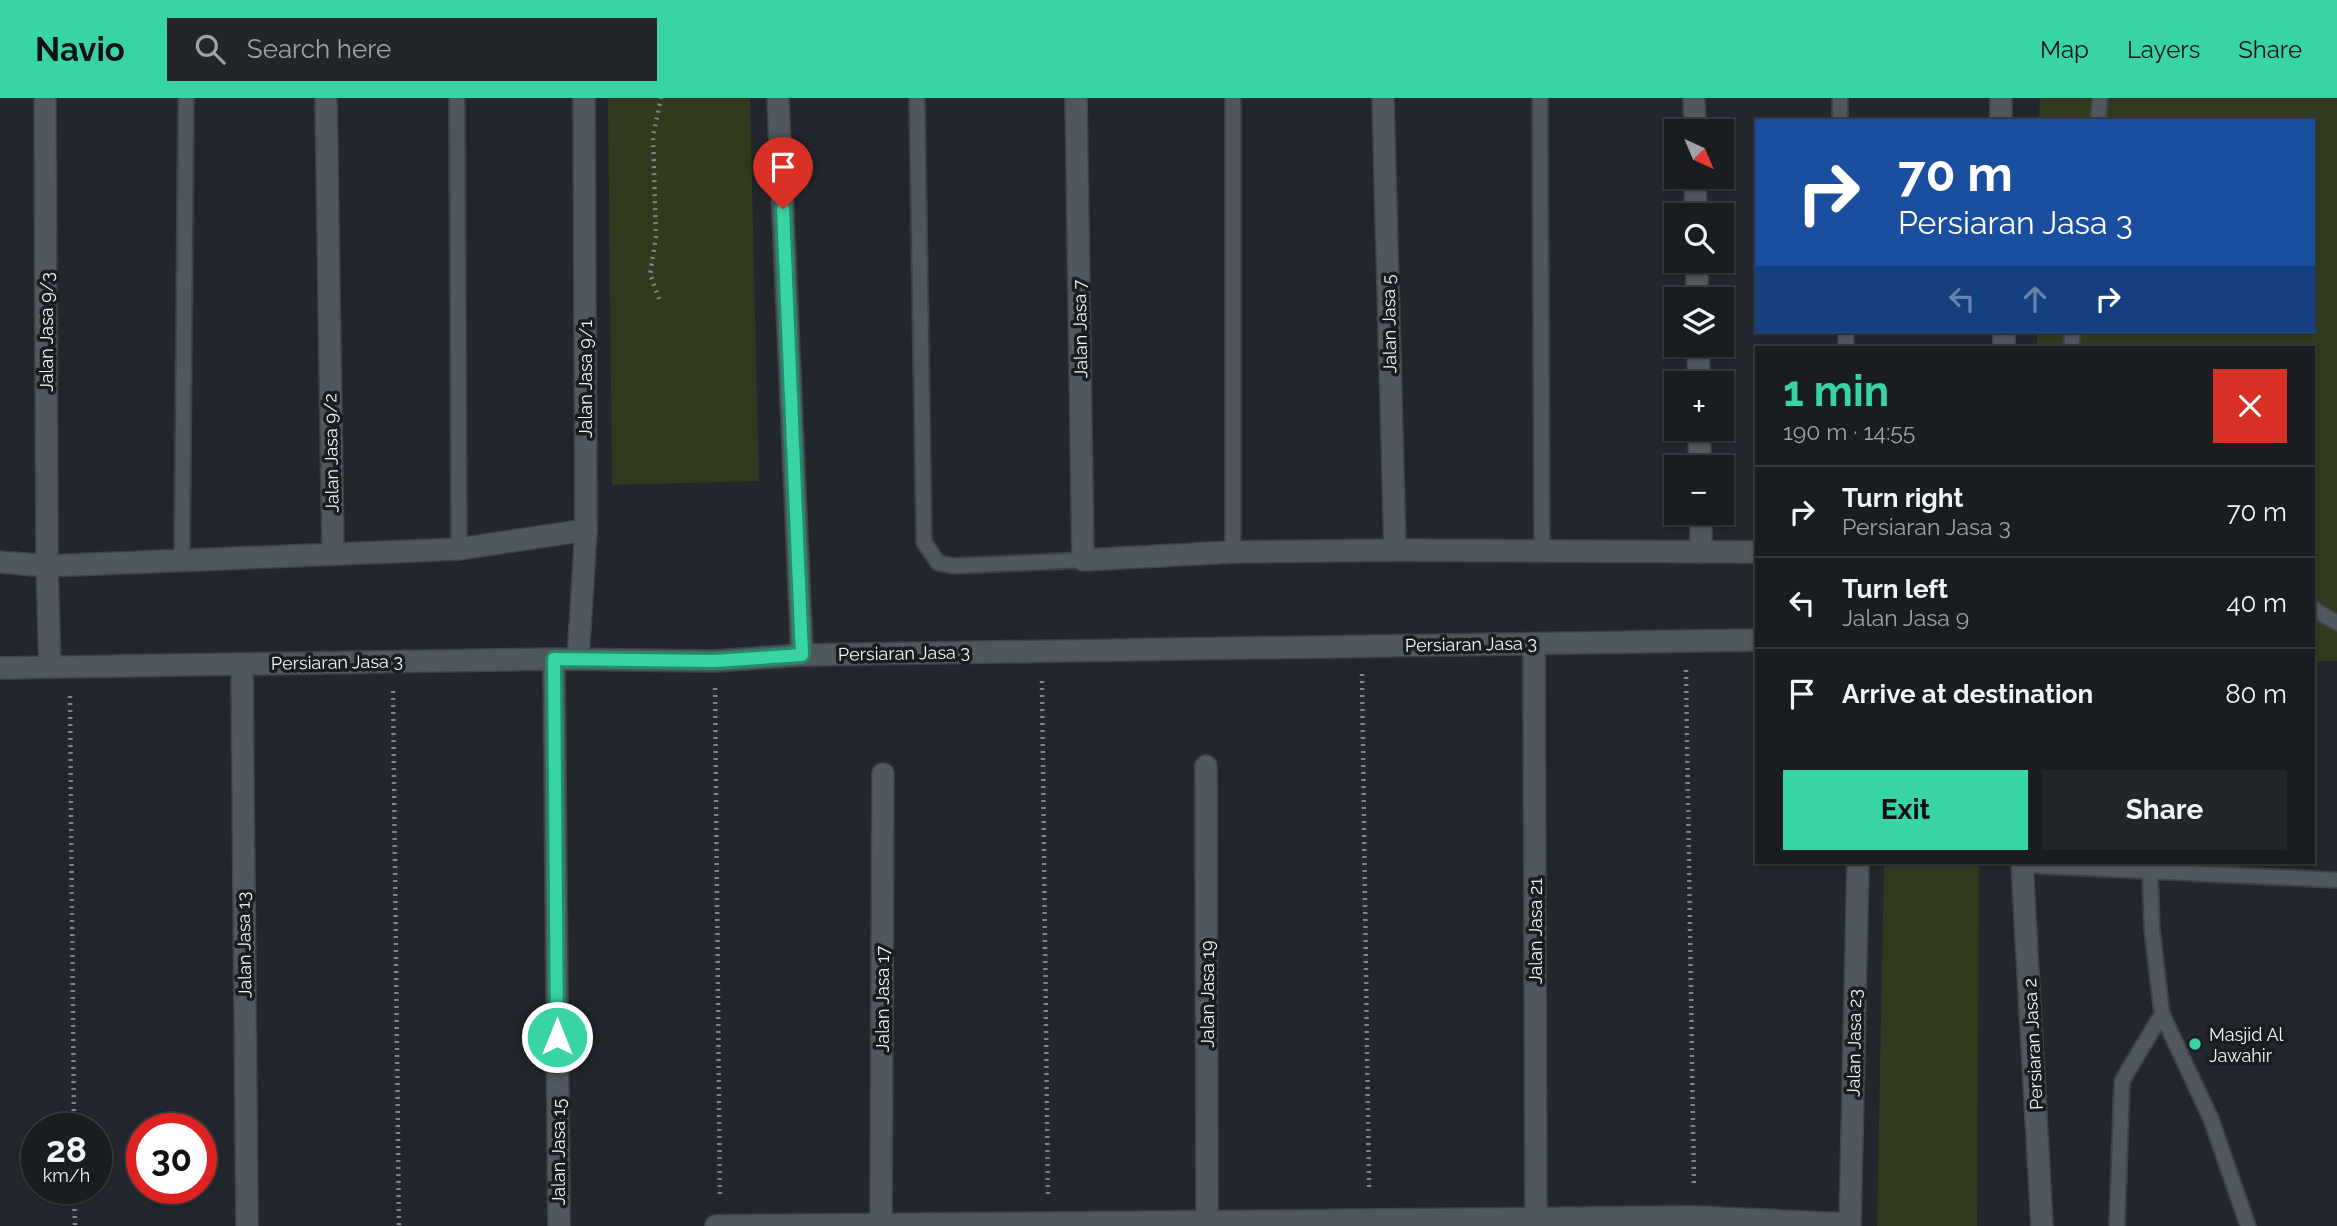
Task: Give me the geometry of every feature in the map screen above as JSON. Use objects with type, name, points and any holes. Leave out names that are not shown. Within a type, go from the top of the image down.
[{"type":"street","name":"Jalan Jasa 9/3","points":[[45,98],[47,566]]},
{"type":"street","name":"Jalan Jasa 9/2","points":[[326,98],[333,554]]},
{"type":"street","name":"Jalan Jasa 9/1","points":[[578,659],[586,530],[583,98]]},
{"type":"street","points":[[778,98],[802,655]]},
{"type":"street","name":"Jalan Jasa 7","points":[[1076,98],[1083,560]]},
{"type":"street","name":"Jalan Jasa 5","points":[[1383,98],[1395,550]]},
{"type":"street","points":[[1694,98],[1695,119]]},
{"type":"street","points":[[2001,98],[2001,119]]},
{"type":"street","points":[[1701,525],[1701,552]]},
{"type":"street","points":[[0,562],[47,566],[459,549],[586,530]]},
{"type":"street","points":[[1083,560],[1233,552],[1395,550],[1755,552]]},
{"type":"street","points":[[47,566],[60,667]]},
{"type":"street","name":"Persiaran Jasa 3","points":[[0,668],[554,659],[715,661],[802,655],[1755,640]]},
{"type":"street","name":"Jalan Jasa 21","points":[[1534,644],[1536,1222]]},
{"type":"street","name":"Jalan Jasa 15","points":[[554,659],[559,1226]]},
{"type":"street","name":"Jalan Jasa 13","points":[[242,664],[247,1226]]},
{"type":"street","name":"Jalan Jasa 19","points":[[1206,766],[1207,1224]]},
{"type":"street","name":"Jalan Jasa 17","points":[[881,1225],[883,774]]},
{"type":"street","name":"Jalan Jasa 23","points":[[1850,1225],[1858,864]]},
{"type":"street","name":"Persiaran Jasa 2","points":[[2022,864],[2042,1226]]},
{"type":"street","points":[[718,1226],[1207,1224],[1370,1220],[1536,1222],[1694,1217],[1850,1225]]},
{"type":"lane","points":[[181,560],[186,98]]},
{"type":"lane","points":[[457,98],[459,549]]},
{"type":"lane","points":[[917,98],[924,542],[938,563],[955,566],[1083,560]]},
{"type":"lane","points":[[1233,98],[1233,552]]},
{"type":"lane","points":[[1540,98],[1542,551]]},
{"type":"lane","points":[[1840,98],[1840,119]]},
{"type":"lane","points":[[2098,119],[2100,98]]},
{"type":"lane","points":[[2315,610],[2337,623]]},
{"type":"lane","points":[[2022,864],[2150,873],[2337,880]]},
{"type":"lane","points":[[2150,873],[2152,930],[2162,1014],[2211,1119],[2248,1226]]},
{"type":"lane","points":[[2117,1226],[2122,1081],[2162,1014]]},
{"type":"path","points":[[659,299],[650,274],[656,237],[653,136],[661,98]]},
{"type":"path","points":[[1686,641],[1694,1217]]},
{"type":"path","points":[[1362,646],[1370,1220]]},
{"type":"path","points":[[1042,651],[1048,1223]]},
{"type":"path","points":[[393,661],[399,1226]]},
{"type":"path","points":[[715,661],[718,1226]]},
{"type":"path","points":[[60,667],[74,1113]]},
{"type":"path","points":[[74,1204],[75,1226]]},
{"type":"green space","points":[[608,98],[750,98],[759,481],[612,485]]},
{"type":"green space","points":[[2040,98],[2337,98],[2337,661],[2315,661],[2315,346],[2037,346],[2037,333],[2315,333],[2315,119],[2039,119]]},
{"type":"green space","points":[[1884,864],[1979,864],[1977,1226],[1877,1226]]},
{"type":"place","name":"Masjid Al Jawahir","points":[[2195,1044]]},
{"type":"route","points":[[557,1037],[554,659],[715,661],[802,655],[783,209]]}]
